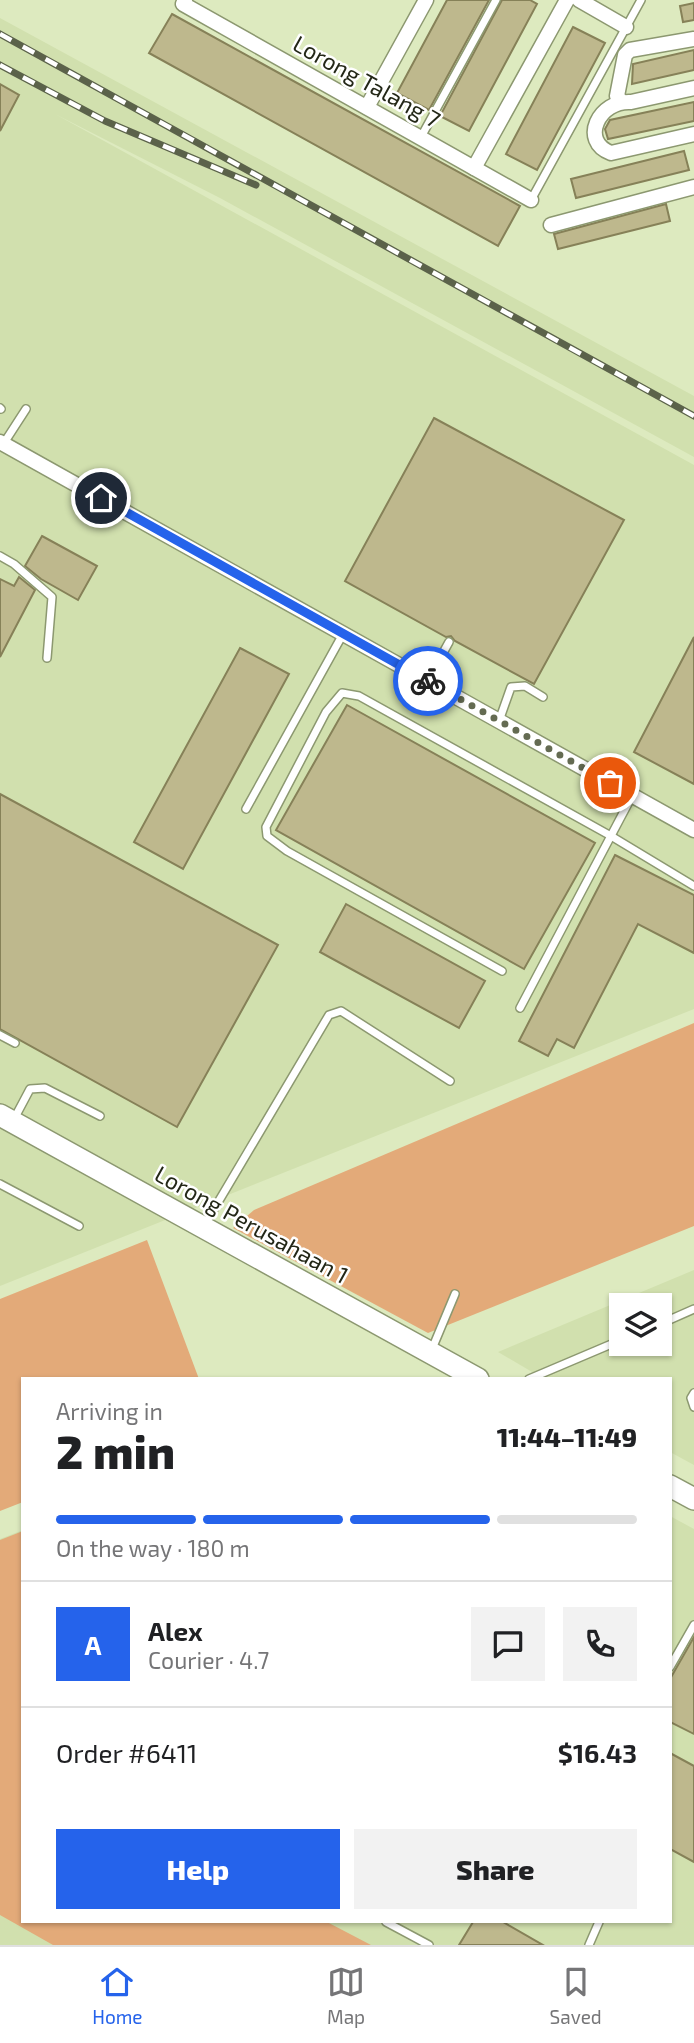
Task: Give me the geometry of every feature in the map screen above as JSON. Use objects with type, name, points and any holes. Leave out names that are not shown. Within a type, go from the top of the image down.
[{"type":"street","name":"Lorong Talang 7","points":[[186,0],[183,4],[531,200]]},
{"type":"street","points":[[367,107],[426,0]]},
{"type":"street","points":[[474,168],[566,0]]},
{"type":"street","points":[[579,0],[626,27]]},
{"type":"street","points":[[621,101],[617,96],[625,55],[630,50],[694,39]]},
{"type":"street","points":[[694,88],[631,102],[621,101],[605,109],[595,127],[596,140],[603,150],[611,153],[694,134]]},
{"type":"street","points":[[551,225],[694,187]]},
{"type":"street","points":[[2,443],[694,830]]},
{"type":"street","name":"Lorong Perusahaan 1","points":[[6,1118],[474,1377]]},
{"type":"street","points":[[672,1487],[694,1499]]},
{"type":"lane","points":[[421,138],[496,0]]},
{"type":"lane","points":[[531,200],[641,0]]},
{"type":"lane","points":[[2,443],[26,409]]},
{"type":"lane","points":[[0,556],[14,564],[52,597],[47,658]]},
{"type":"lane","points":[[246,809],[343,634]]},
{"type":"lane","points":[[427,681],[449,642]]},
{"type":"lane","points":[[499,721],[511,687],[525,686],[543,697]]},
{"type":"lane","points":[[502,971],[287,851],[267,836],[266,827],[326,712],[342,693],[359,696],[611,836],[694,886]]},
{"type":"lane","points":[[520,1008],[632,796]]},
{"type":"lane","points":[[203,1227],[329,1015],[341,1011],[450,1081]]},
{"type":"lane","points":[[0,1035],[15,1043]]},
{"type":"lane","points":[[6,1118],[30,1089],[45,1088],[100,1116]]},
{"type":"lane","points":[[0,1184],[79,1226]]},
{"type":"lane","points":[[430,1353],[456,1294]]},
{"type":"lane","points":[[672,1319],[694,1310]]},
{"type":"lane","points":[[534,1377],[609,1345]]},
{"type":"lane","points":[[694,1393],[691,1398],[694,1407]]},
{"type":"lane","points":[[672,1664],[694,1625]]},
{"type":"lane","points":[[388,1923],[429,1945]]},
{"type":"lane","points":[[589,1945],[599,1923]]},
{"type":"shaded area","points":[[0,18],[694,396],[694,457],[220,198],[55,114],[694,465],[694,1009],[0,1286]]},
{"type":"shaded area","points":[[694,1023],[694,1226],[428,1333],[233,1228],[254,1210]]},
{"type":"shaded area","points":[[147,1240],[198,1377],[21,1377],[21,1503],[0,1511],[0,1299]]},
{"type":"shaded area","points":[[694,1270],[694,1465],[672,1453],[672,1377],[541,1377],[498,1352],[609,1306],[609,1356],[672,1356],[672,1293],[639,1293]]},
{"type":"shaded area","points":[[672,1517],[694,1529],[694,1945],[0,1945],[0,1539],[21,1531],[21,1923],[672,1923]]},
{"type":"shaded area","points":[[21,1532],[21,1923],[329,1923],[371,1945],[53,1945],[0,1915],[0,1540]]},
{"type":"building","points":[[447,0],[489,0],[429,110],[397,93]]},
{"type":"building","points":[[502,0],[530,0],[537,4],[469,131],[440,116]]},
{"type":"building","points":[[694,3],[694,20],[683,22],[680,6]]},
{"type":"building","points":[[172,14],[520,206],[498,246],[149,53]]},
{"type":"building","points":[[573,27],[605,43],[537,170],[506,154]]},
{"type":"building","points":[[694,50],[694,70],[632,84],[633,64]]},
{"type":"building","points":[[0,84],[19,95],[0,131]]},
{"type":"building","points":[[694,102],[694,121],[608,139],[605,129],[610,120]]},
{"type":"building","points":[[684,151],[689,170],[576,198],[571,179]]},
{"type":"building","points":[[666,204],[670,221],[558,249],[554,234]]},
{"type":"building","points":[[434,418],[624,520],[534,684],[455,641],[451,636],[446,637],[345,581]]},
{"type":"building","points":[[42,536],[97,566],[78,600],[41,579],[25,566]]},
{"type":"building","points":[[19,577],[35,590],[0,657],[0,579],[14,586]]},
{"type":"building","points":[[694,637],[694,784],[634,752]]},
{"type":"building","points":[[240,648],[289,674],[183,869],[134,842]]},
{"type":"building","points":[[347,705],[595,843],[524,969],[276,830]]},
{"type":"building","points":[[0,794],[278,945],[177,1127],[0,1029]]},
{"type":"building","points":[[615,855],[694,895],[694,953],[638,924],[574,1048],[557,1039],[548,1056],[519,1041]]},
{"type":"building","points":[[346,904],[485,981],[459,1028],[320,952]]},
{"type":"building","points":[[694,1637],[694,1734],[672,1723],[672,1676]]},
{"type":"building","points":[[672,1754],[694,1766],[694,1862],[672,1850]]},
{"type":"building","points":[[472,1923],[505,1923],[543,1945],[459,1945]]},
{"type":"railway","points":[[0,34],[694,416]]},
{"type":"railway","points":[[0,65],[105,121],[256,185]]},
{"type":"way so far","points":[[428,681],[610,783]]},
{"type":"route","points":[[101,498],[428,681]]}]
